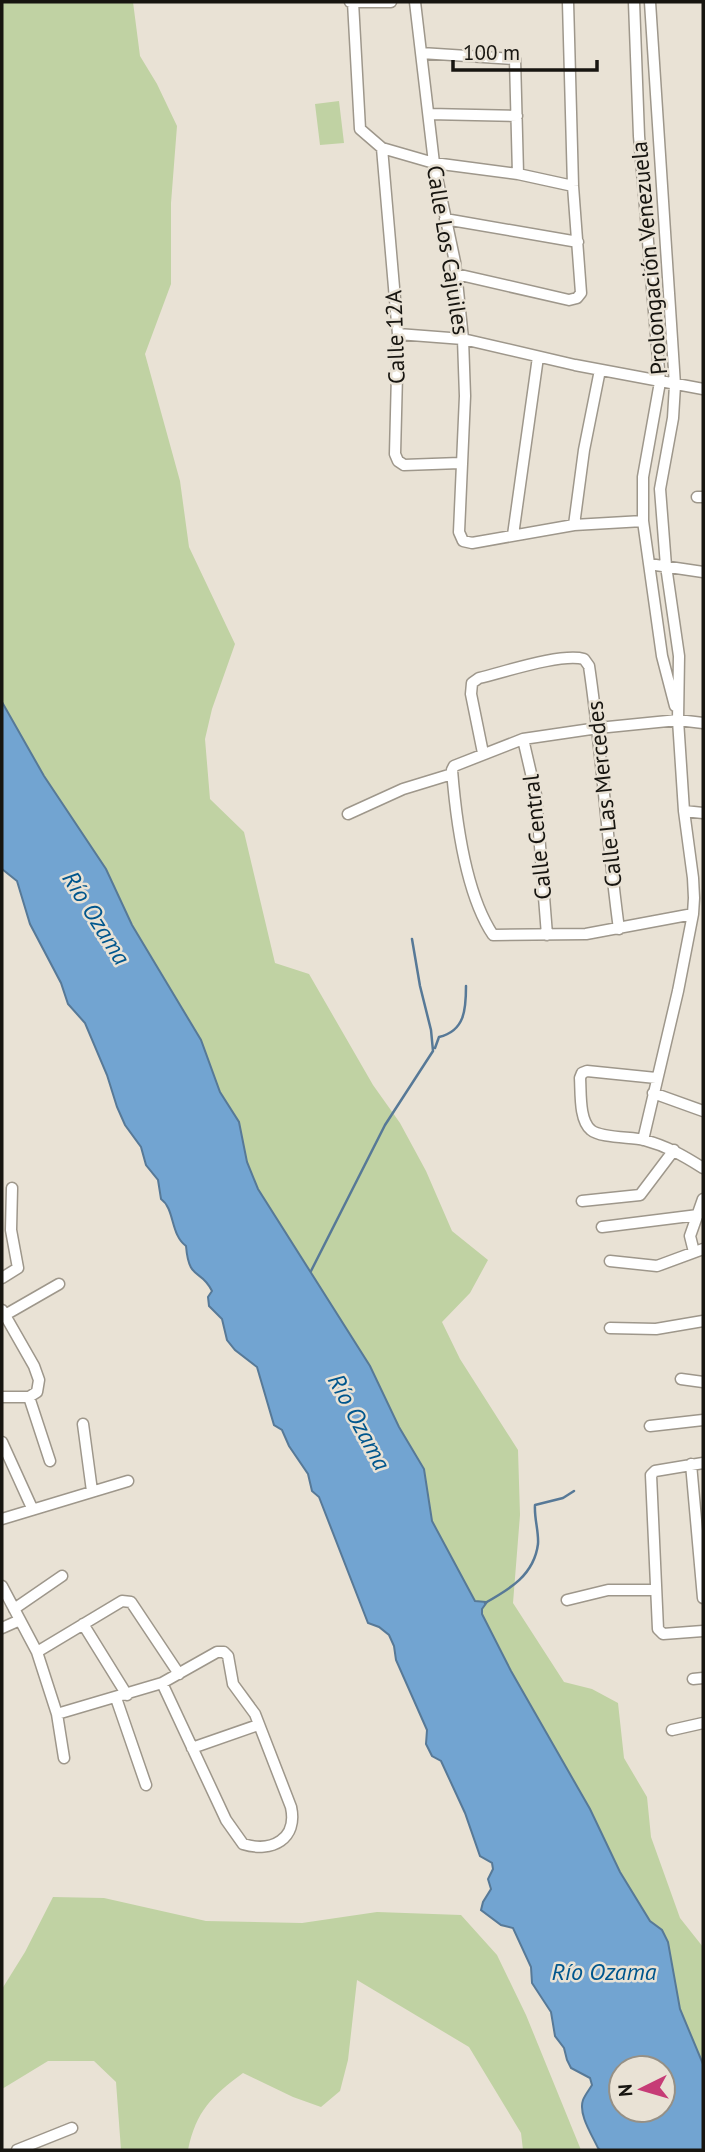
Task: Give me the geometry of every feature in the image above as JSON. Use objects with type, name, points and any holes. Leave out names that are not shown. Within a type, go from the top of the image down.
[{"type":"street","points":[[391,2],[352,2],[360,129],[382,148],[435,163],[519,174],[573,186]]},
{"type":"street","name":"Calle Los Cajuiles","points":[[415,2],[435,163],[456,274],[463,339],[465,396],[459,532],[463,541],[472,543],[513,535]]},
{"type":"street","points":[[456,274],[569,300],[577,298],[581,293],[573,186],[568,2]]},
{"type":"street","name":"Prolongación Venezuela","points":[[634,2],[639,136],[660,382],[643,477],[643,521],[662,656],[678,720]]},
{"type":"street","name":"Prolongación Venezuela","points":[[643,1140],[678,991],[698,878],[684,811],[678,720],[679,656],[666,566],[660,489],[673,418],[675,385],[650,2]]},
{"type":"street","points":[[421,53],[515,59],[519,174]]},
{"type":"street","points":[[429,114],[517,116]]},
{"type":"street","name":"Calle 12A","points":[[382,148],[398,334],[395,454],[398,461],[404,465],[460,463]]},
{"type":"street","points":[[444,219],[578,242]]},
{"type":"street","points":[[398,334],[463,339],[600,370],[703,388]]},
{"type":"street","points":[[538,357],[513,535],[574,525],[643,521]]},
{"type":"street","points":[[574,525],[584,450],[600,370]]},
{"type":"street","points":[[649,564],[703,572]]},
{"type":"street","name":"Calle Las Mercedes","points":[[484,753],[471,695],[472,683],[479,678],[528,666],[576,657],[584,659],[589,666],[598,727],[604,807],[619,929]]},
{"type":"street","points":[[348,814],[523,738],[598,727],[678,720],[703,723]]},
{"type":"street","name":"Calle Central","points":[[523,738],[536,796],[547,935]]},
{"type":"street","points":[[453,770],[458,830],[470,879],[491,933],[495,936],[619,929],[693,914]]},
{"type":"street","points":[[684,811],[703,813]]},
{"type":"street","points":[[656,1078],[587,1071],[582,1073],[580,1078],[583,1110],[590,1130],[643,1140],[674,1150],[703,1168]]},
{"type":"street","points":[[653,1093],[703,1111]]},
{"type":"street","points":[[582,1201],[640,1195],[674,1150]]},
{"type":"street","points":[[2,1278],[18,1268],[11,1230],[12,1188]]},
{"type":"street","points":[[610,1261],[657,1266],[699,1251],[690,1236],[703,1199]]},
{"type":"street","points":[[603,1227],[698,1215]]},
{"type":"street","points":[[2,1397],[29,1397],[37,1392],[39,1381],[34,1366],[3,1312],[59,1284]]},
{"type":"street","points":[[610,1328],[656,1329],[703,1321]]},
{"type":"street","points":[[681,1379],[703,1382]]},
{"type":"street","points":[[29,1397],[50,1461]]},
{"type":"street","points":[[650,1426],[703,1420]]},
{"type":"street","points":[[82,1424],[92,1491]]},
{"type":"street","points":[[2,1442],[32,1508]]},
{"type":"street","points":[[703,1462],[655,1471],[651,1475],[658,1629],[660,1632],[703,1631]]},
{"type":"street","points":[[691,1464],[703,1598]]},
{"type":"street","points":[[2,1519],[128,1481]]},
{"type":"street","points":[[14,1609],[62,1576]]},
{"type":"street","points":[[2,1586],[37,1652],[57,1714],[64,1758]]},
{"type":"street","points":[[567,1600],[608,1590],[655,1590]]},
{"type":"street","points":[[37,1652],[122,1601],[131,1602],[179,1674]]},
{"type":"street","points":[[2,1628],[20,1620]]},
{"type":"street","points":[[83,1624],[122,1696],[146,1785]]},
{"type":"street","points":[[57,1714],[162,1683],[217,1652],[224,1652],[228,1656],[233,1684],[255,1714],[291,1807],[294,1820],[285,1839],[274,1844],[243,1844],[226,1820],[162,1683]]},
{"type":"street","points":[[672,1730],[703,1723]]},
{"type":"street","points":[[192,1748],[258,1725]]},
{"type":"street","points":[[17,2150],[72,2128]]},
{"type":"street","points":[[49,2137],[52,2150]]},
{"type":"green space","points":[[2,2],[133,2],[140,56],[177,126],[171,203],[171,284],[145,354],[180,481],[189,547],[235,644],[212,709],[205,739],[210,799],[244,832],[275,963],[309,974],[373,1085],[400,1123],[426,1171],[452,1231],[488,1260],[470,1293],[442,1322],[460,1359],[518,1450],[520,1515],[513,1603],[564,1682],[592,1689],[618,1703],[624,1758],[647,1797],[651,1837],[680,1918],[703,1947],[703,2064],[680,2009],[668,1942],[662,1930],[650,1921],[620,1872],[590,1809],[511,1671],[479,1603],[475,1601],[432,1521],[424,1469],[399,1427],[370,1366],[258,1189],[247,1162],[239,1122],[220,1092],[201,1040],[132,925],[106,869],[44,776],[2,702]]},
{"type":"green space","points":[[339,101],[344,143],[320,145],[315,104]]},
{"type":"green space","points":[[53,1897],[104,1898],[206,1921],[302,1923],[377,1912],[461,1915],[497,1955],[526,2015],[581,2150],[523,2150],[521,2133],[469,2047],[357,1980],[348,2060],[340,2091],[321,2107],[243,2073],[222,2089],[207,2106],[191,2136],[188,2150],[121,2150],[116,2082],[94,2061],[48,2061],[2,2089],[2,1989],[25,1952]]},
{"type":"water","name":"Río Ozama","points":[[2,702],[44,776],[106,869],[132,925],[201,1040],[220,1092],[239,1122],[247,1162],[258,1189],[370,1366],[399,1427],[424,1469],[432,1521],[475,1601],[487,1602],[482,1614],[511,1671],[590,1809],[620,1872],[650,1921],[662,1930],[668,1942],[680,2009],[703,2064],[703,2150],[598,2148],[582,2112],[583,2100],[592,2085],[590,2078],[571,2068],[564,2048],[555,2036],[551,2012],[532,1983],[531,1967],[513,1928],[501,1925],[481,1910],[491,1889],[488,1879],[493,1869],[492,1863],[480,1856],[465,1813],[441,1761],[432,1756],[426,1744],[427,1730],[396,1660],[389,1635],[368,1623],[319,1497],[312,1491],[308,1474],[289,1446],[282,1430],[274,1425],[257,1367],[227,1340],[222,1319],[209,1306],[208,1297],[212,1291],[190,1265],[186,1246],[177,1235],[169,1209],[161,1199],[158,1180],[146,1165],[141,1147],[125,1125],[85,1023],[68,1004],[61,983],[30,924],[17,881],[2,869]]},
{"type":"waterway","points":[[311,1271],[385,1125],[433,1051],[412,939]]},
{"type":"waterway","points":[[435,1048],[439,1037],[448,1034],[459,1024],[466,986]]},
{"type":"waterway","points":[[485,1603],[512,1586],[532,1564],[538,1544],[535,1505],[563,1498],[574,1491]]}]
